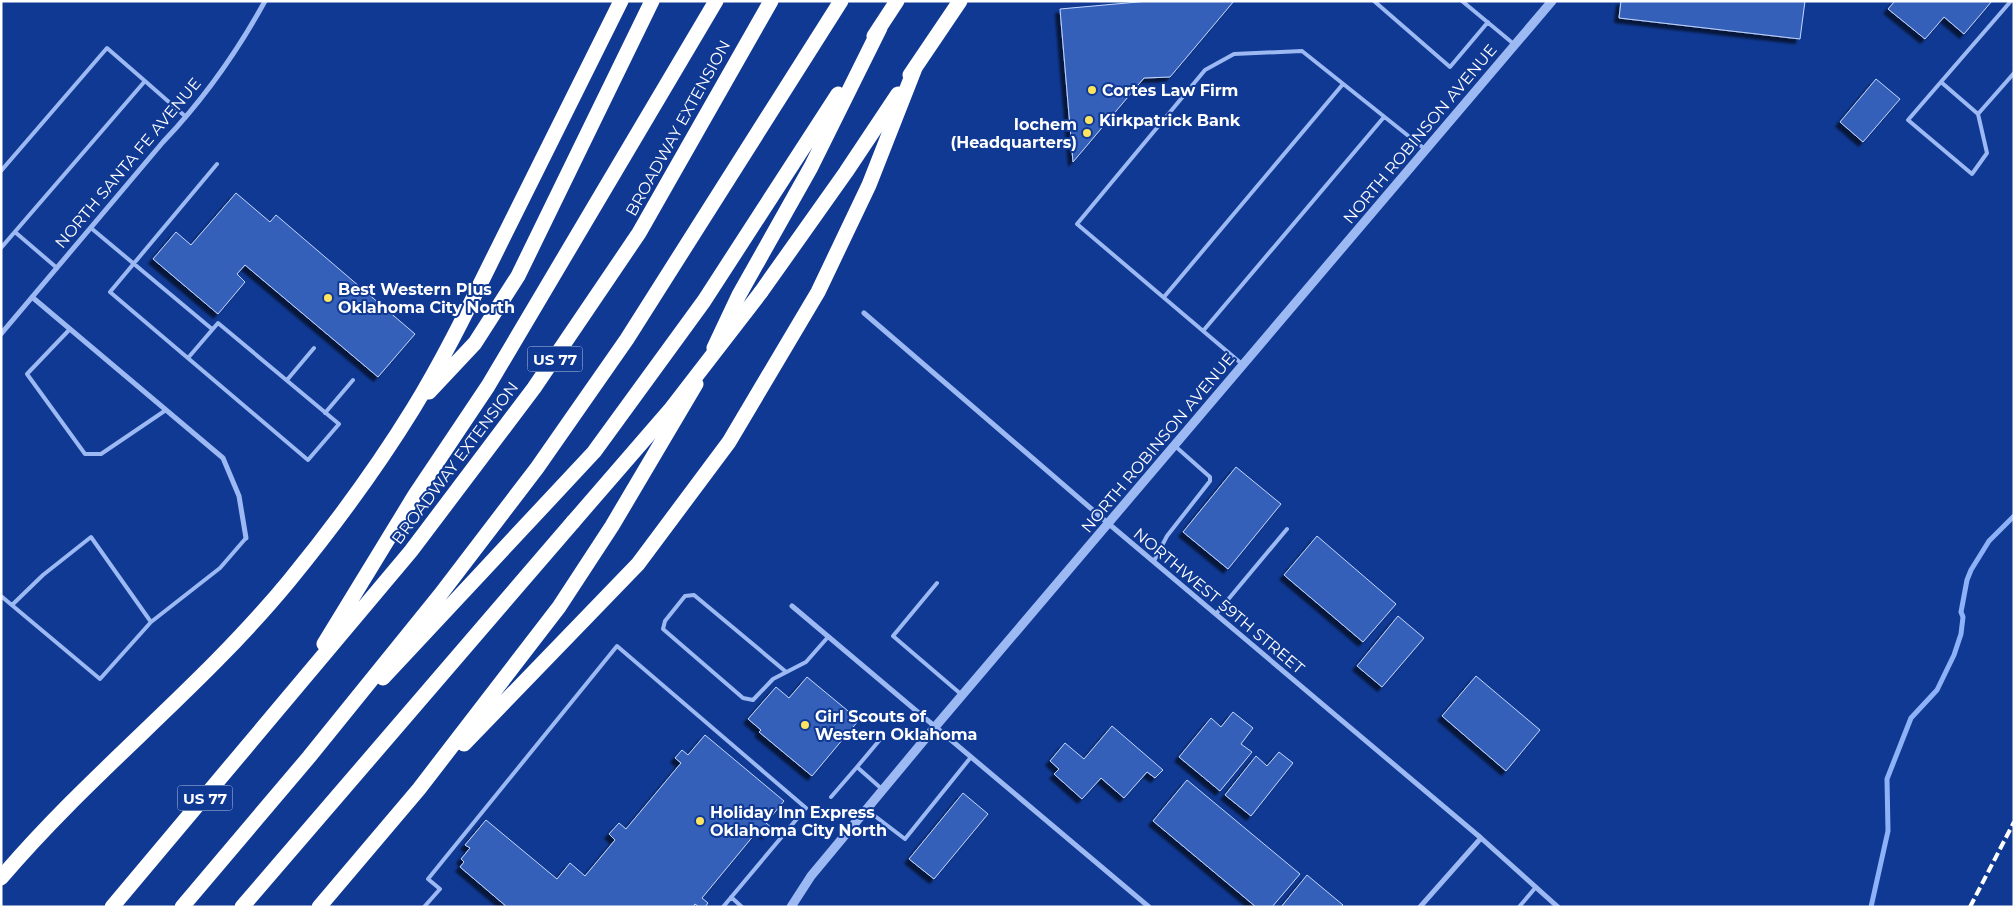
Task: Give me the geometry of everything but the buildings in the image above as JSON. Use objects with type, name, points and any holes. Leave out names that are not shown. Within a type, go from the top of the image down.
[{"type":"highway","points":[[1,878],[34,839],[179,700],[247,630],[341,515],[414,407],[486,272],[621,1]]},
{"type":"highway","points":[[414,407],[475,343],[518,276],[652,1]]},
{"type":"highway","points":[[679,61],[703,1]]},
{"type":"highway","points":[[298,688],[415,495],[488,386],[716,1]]},
{"type":"highway","name":"BROADWAY EXTENSION","points":[[112,907],[298,688],[446,508],[574,332],[639,233],[771,1]]},
{"type":"highway","name":"US 77","points":[[182,907],[309,757],[489,532],[583,405],[644,314],[841,1]]},
{"type":"highway","points":[[309,757],[594,452],[704,300],[897,1]]},
{"type":"highway","points":[[242,907],[670,410],[761,292],[846,172],[960,1]]},
{"type":"highway","points":[[319,907],[419,789],[559,607],[653,460],[701,376],[739,296],[811,167],[880,28]]},
{"type":"highway","points":[[419,789],[580,626],[638,564],[729,442],[818,292],[869,185],[915,68]]},
{"type":"street","name":"NORTH SANTA FE AVENUE","points":[[1,334],[187,117],[248,32],[265,1]]},
{"type":"street","name":"NORTH ROBINSON AVENUE","points":[[791,907],[811,876],[935,727],[1552,1]]},
{"type":"street","points":[[32,297],[222,458],[239,496],[246,538]]},
{"type":"street","name":"NORTHWEST 59TH STREET","points":[[864,313],[1109,524],[1481,838],[1558,907]]},
{"type":"street","points":[[792,606],[1149,907]]},
{"type":"street","points":[[1420,907],[1481,838]]},
{"type":"lane","points":[[1374,1],[1450,67],[1488,22]]},
{"type":"lane","points":[[1462,1],[1515,45]]},
{"type":"lane","points":[[1941,82],[1978,114],[1987,153],[1972,174],[1908,120],[2011,1]]},
{"type":"lane","points":[[1,171],[106,48],[187,117]]},
{"type":"lane","points":[[1243,365],[1078,224],[1206,70],[1234,54],[1302,51],[1426,150]]},
{"type":"lane","points":[[1978,114],[2014,73]]},
{"type":"lane","points":[[1,248],[144,81]]},
{"type":"lane","points":[[1164,297],[1343,84]]},
{"type":"lane","points":[[1203,331],[1384,117]]},
{"type":"lane","points":[[188,358],[218,323],[339,424],[308,460],[110,292],[217,164]]},
{"type":"lane","points":[[91,228],[212,329]]},
{"type":"lane","points":[[14,232],[57,268]]},
{"type":"lane","points":[[70,329],[27,374],[86,454],[101,454],[166,410]]},
{"type":"lane","points":[[287,380],[314,348]]},
{"type":"lane","points":[[325,413],[352,380]]},
{"type":"lane","points":[[1154,561],[1167,536],[1210,481],[1210,477],[1175,446]]},
{"type":"lane","points":[[1216,614],[1287,529]]},
{"type":"lane","points":[[12,605],[43,575],[91,537],[151,622]]},
{"type":"lane","points":[[1,596],[100,678],[151,622],[220,568],[246,538]]},
{"type":"lane","points":[[937,582],[893,636],[962,695]]},
{"type":"lane","points":[[785,671],[694,595],[685,596],[665,621],[663,629],[743,698],[753,700],[773,679],[785,671],[806,662],[828,636]]},
{"type":"lane","points":[[424,907],[440,889],[428,879],[617,646],[806,808],[723,907]]},
{"type":"lane","points":[[831,797],[883,736]]},
{"type":"lane","points":[[866,810],[905,839],[971,757]]},
{"type":"lane","points":[[857,768],[883,790]]},
{"type":"lane","points":[[1519,907],[1536,887]]},
{"type":"lane","points":[[731,896],[742,907]]},
{"type":"waterway","points":[[1871,907],[1888,831],[1887,779],[1911,718],[1937,690],[1954,655],[1961,634],[1963,617],[1961,612],[1967,580],[1971,570],[1989,541],[2014,516]]},
{"type":"railway","points":[[1970,907],[2014,822]]},
{"type":"place","name":"Cortes Law Firm","points":[[1092,90]]},
{"type":"place","name":"Kirkpatrick Bank","points":[[1089,120]]},
{"type":"place","name":"Iochem (Headquarters)","points":[[1087,133]]},
{"type":"place","name":"Best Western Plus Oklahoma City North","points":[[328,298]]},
{"type":"place","name":"Girl Scouts of Western Oklahoma","points":[[805,725]]},
{"type":"place","name":"Holiday Inn Express Oklahoma City North","points":[[700,821]]}]
